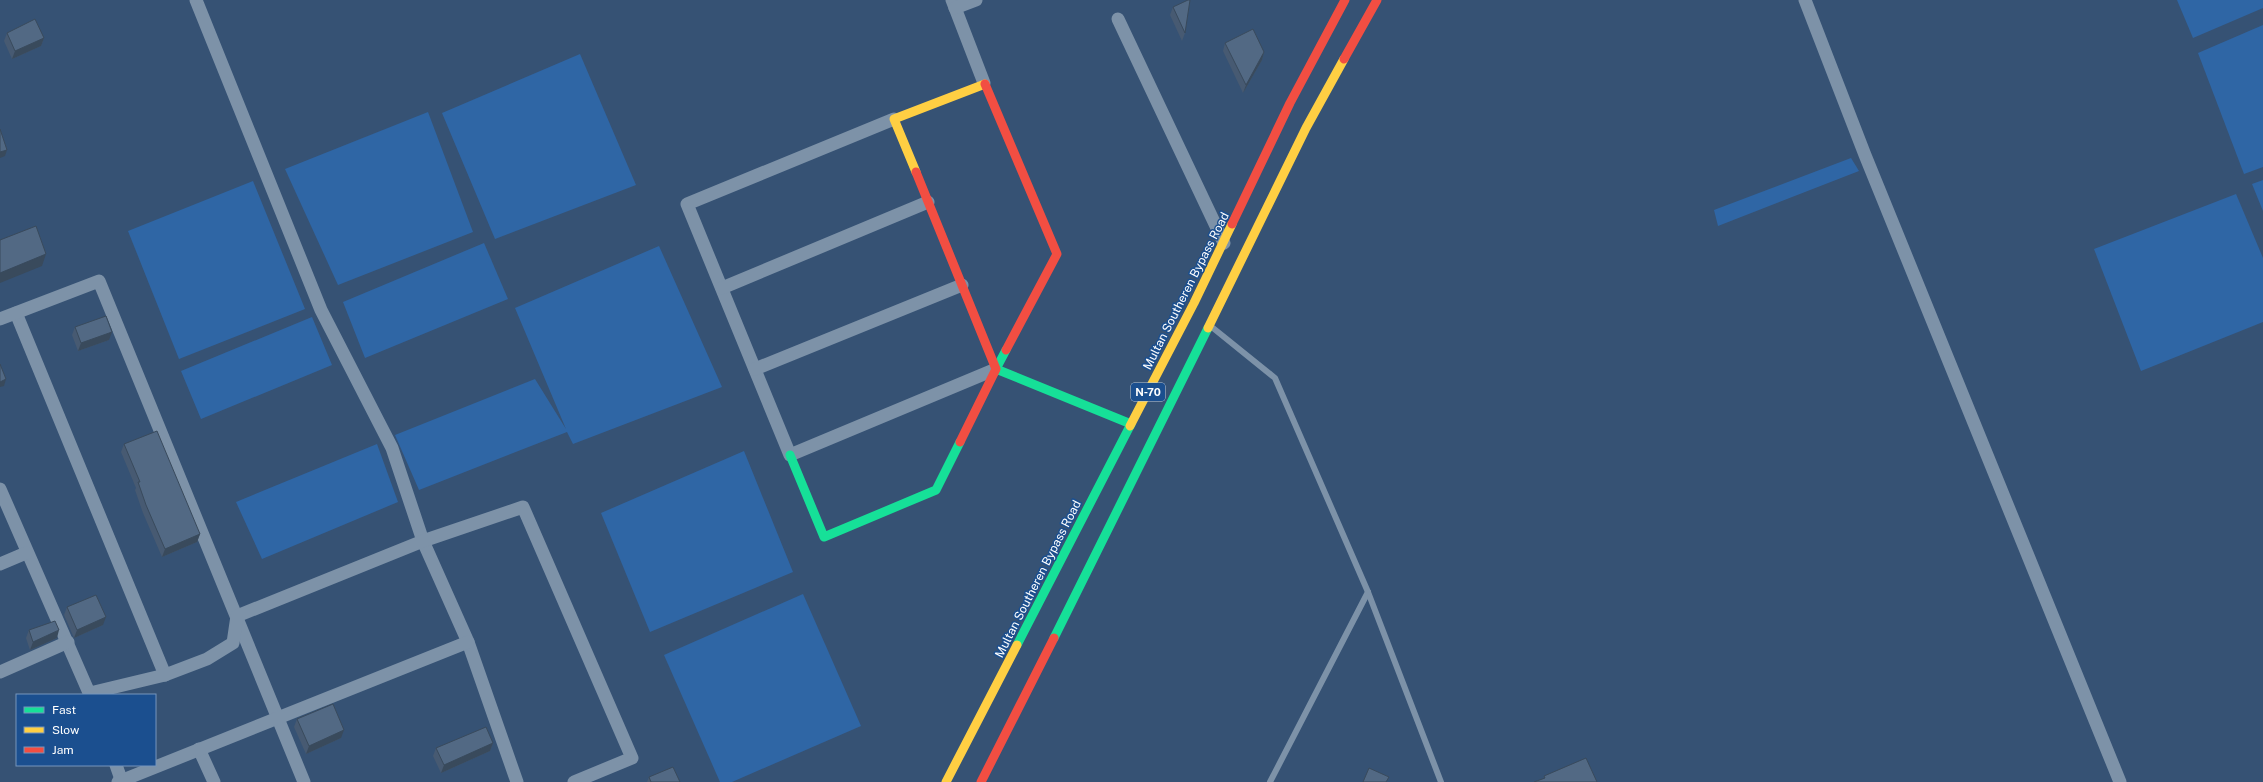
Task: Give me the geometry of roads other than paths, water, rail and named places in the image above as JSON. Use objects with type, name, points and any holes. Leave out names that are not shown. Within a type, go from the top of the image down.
[{"type":"main road","name":"Multan Southeren Bypass Road","points":[[946,782],[1224,243],[1290,103],[1345,0]]},
{"type":"main road","name":"N-70","points":[[980,782],[1094,560],[1306,128],[1377,0]]},
{"type":"main road","points":[[790,455],[824,537],[936,490],[996,368],[1057,254],[984,83],[894,119],[996,368],[1131,424]]},
{"type":"street","points":[[196,0],[321,310],[392,448],[423,541],[468,642],[517,782]]},
{"type":"street","points":[[976,0],[953,4],[984,83]]},
{"type":"street","points":[[1805,0],[1865,155],[2120,782]]},
{"type":"street","points":[[1118,19],[1224,243]]},
{"type":"street","points":[[894,119],[687,204],[790,455],[996,368]]},
{"type":"street","points":[[722,288],[928,202]]},
{"type":"street","points":[[0,320],[99,282],[238,616],[304,782]]},
{"type":"street","points":[[755,369],[962,286]]},
{"type":"street","points":[[16,313],[165,675]]},
{"type":"street","points":[[0,489],[26,553],[68,642],[90,694],[165,675],[207,659],[233,643],[238,616]]},
{"type":"street","points":[[238,616],[423,541],[523,507],[632,758],[574,782]]},
{"type":"street","points":[[0,564],[26,553]]},
{"type":"street","points":[[0,672],[68,642]]},
{"type":"street","points":[[116,766],[120,782],[278,716],[468,642]]},
{"type":"street","points":[[199,749],[214,782]]},
{"type":"lane","points":[[1210,326],[1275,378],[1368,592],[1441,782]]},
{"type":"lane","points":[[1270,782],[1368,592]]}]
